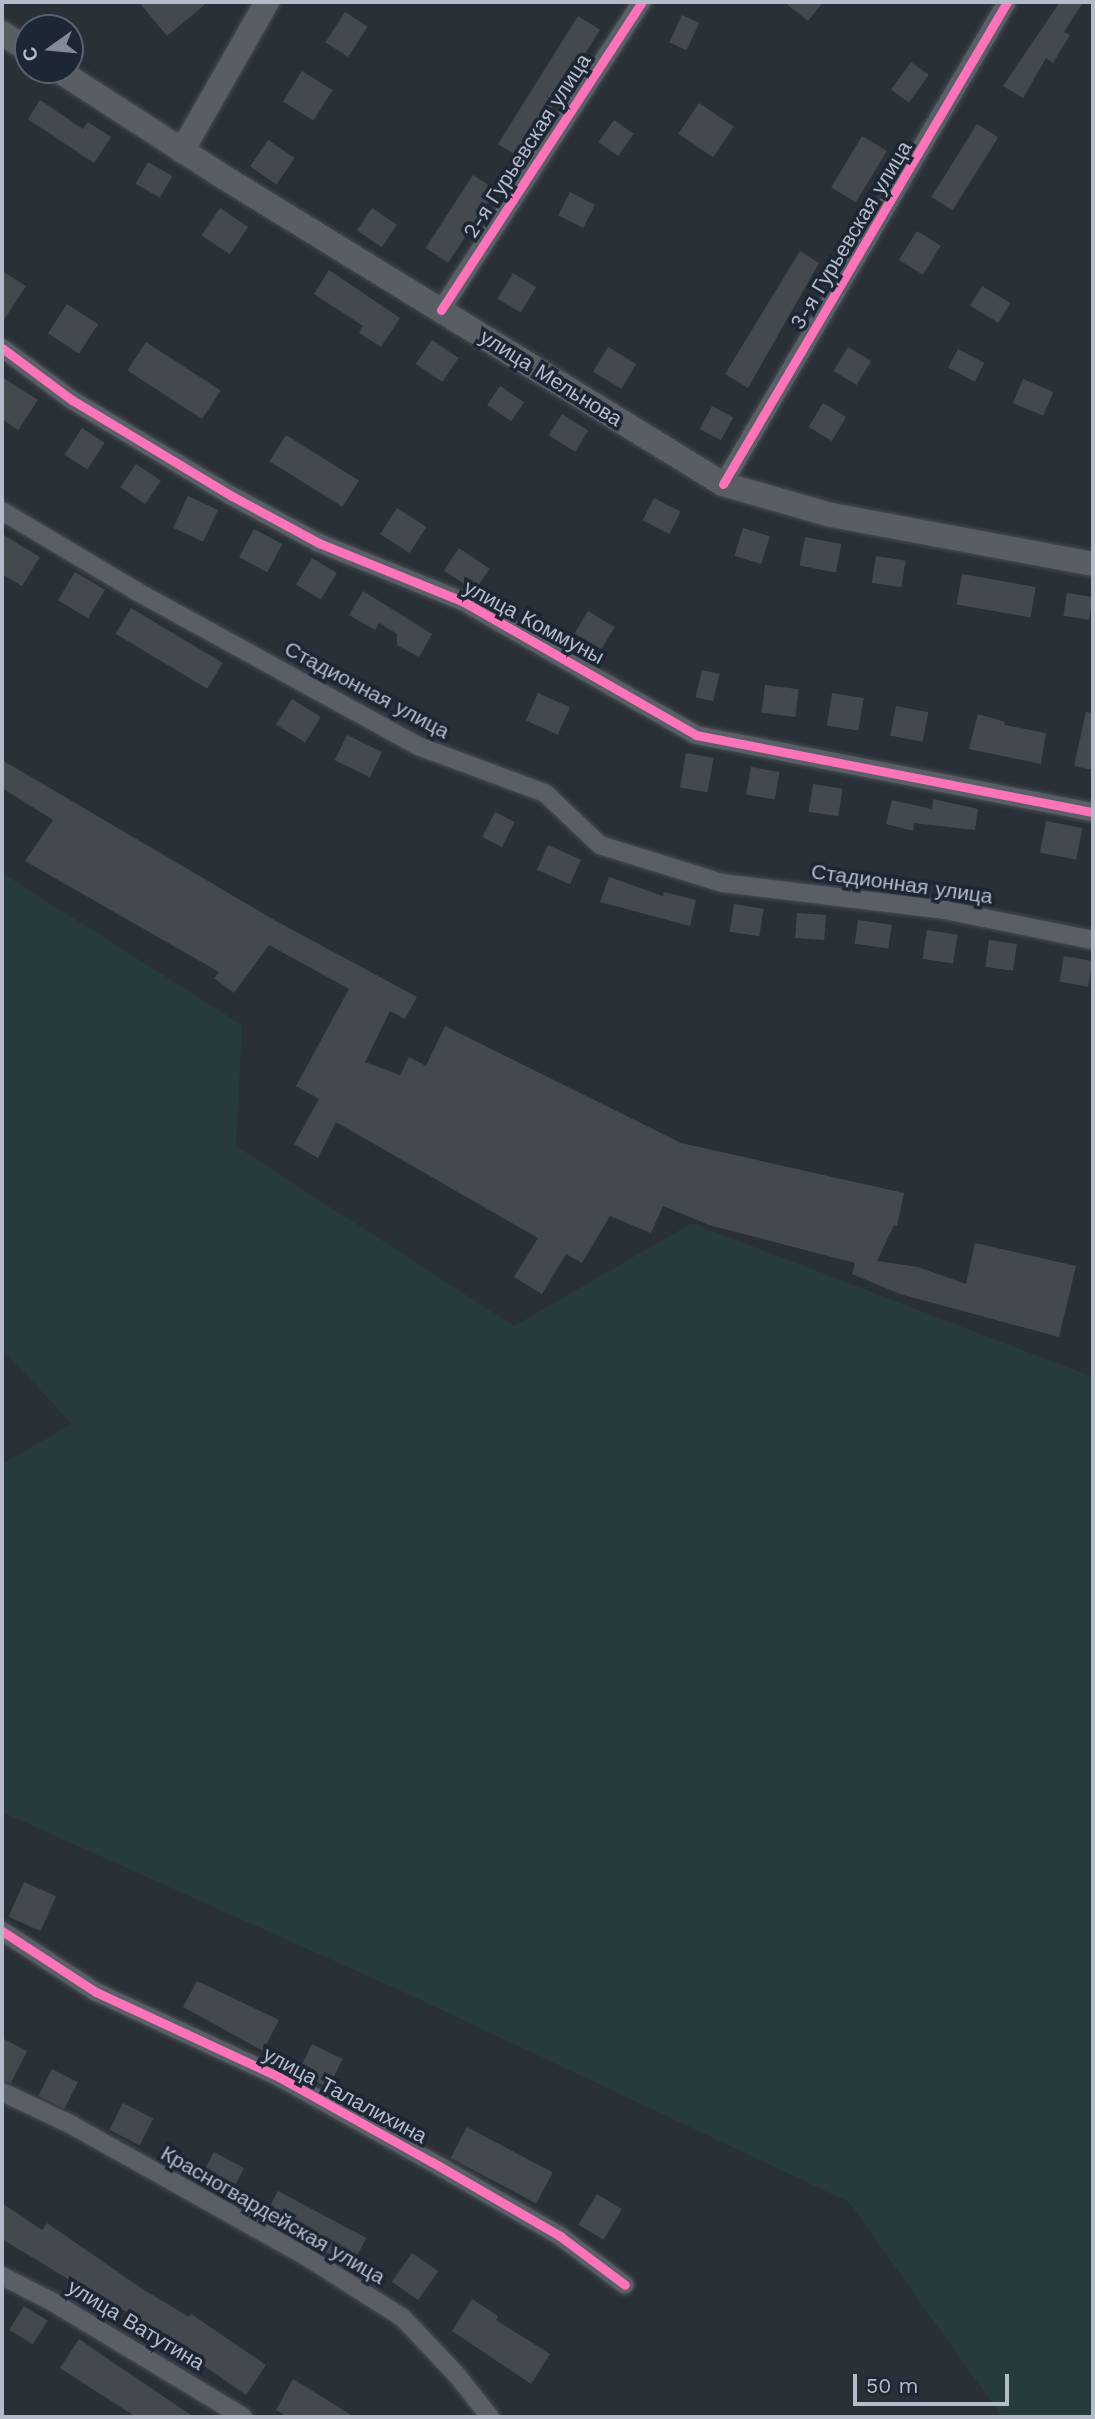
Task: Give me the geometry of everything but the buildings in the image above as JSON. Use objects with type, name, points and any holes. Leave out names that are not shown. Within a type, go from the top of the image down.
[{"type":"main road","points":[[182,151],[267,2]]},
{"type":"main road","name":"улица Мельнова","points":[[79,84],[182,151],[723,484],[831,515],[1093,564]]},
{"type":"street","name":"2-я Гурьевская улица","points":[[441,310],[642,2]]},
{"type":"street","name":"3-я Гурьевская улица","points":[[723,484],[1007,2]]},
{"type":"street","name":"улица Коммуны","points":[[2,348],[72,400],[232,496],[319,542],[464,602],[696,735],[1093,812]]},
{"type":"street","name":"Стадионная улица","points":[[2,511],[136,591],[418,746],[545,793],[600,845],[722,883],[945,910],[1093,940]]},
{"type":"street","name":"улица Талалихина","points":[[2,1931],[96,1993],[279,2077],[432,2162],[560,2236],[625,2285]]},
{"type":"street","name":"Красногвардейская улица","points":[[2,2092],[70,2124],[307,2257],[403,2318],[456,2374],[490,2417]]},
{"type":"street","name":"улица Ватутина","points":[[2,2276],[51,2301],[243,2417]]},
{"type":"green space","points":[[2,873],[242,1025],[236,1146],[514,1326],[692,1223],[1093,1377],[1093,2417],[1002,2417],[849,2202],[410,1995],[2,1812],[2,1464],[72,1424],[2,1349]]},
{"type":"cycle path","points":[[441,310],[642,2]]},
{"type":"cycle path","points":[[723,484],[1007,2]]},
{"type":"cycle path","points":[[2,348],[72,400],[232,496],[319,543],[464,602],[696,735],[1093,812]]},
{"type":"cycle path","points":[[2,1931],[96,1992],[279,2077],[432,2162],[560,2236],[625,2285]]}]
